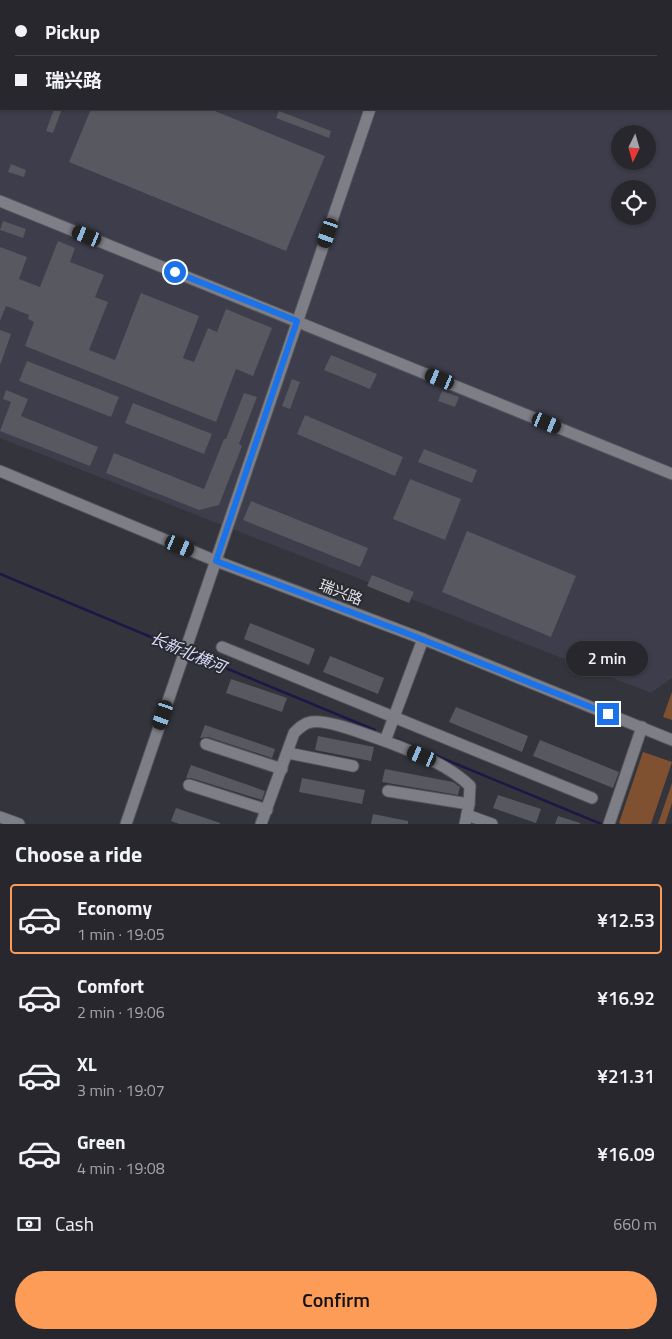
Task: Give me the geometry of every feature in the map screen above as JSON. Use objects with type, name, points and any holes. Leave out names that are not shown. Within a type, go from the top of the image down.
[{"type":"street","points":[[126,824],[370,110]]},
{"type":"street","points":[[0,201],[672,474]]},
{"type":"street","name":"瑞兴路","points":[[0,471],[216,561],[423,639],[672,740]]},
{"type":"street","points":[[385,741],[423,639]]},
{"type":"street","points":[[222,647],[592,798]]},
{"type":"street","points":[[261,824],[294,733],[302,726],[311,722],[327,723],[385,741],[444,765],[470,786],[467,814]]},
{"type":"street","points":[[611,820],[642,728]]},
{"type":"street","points":[[206,744],[282,769]]},
{"type":"street","points":[[288,753],[353,766]]},
{"type":"street","points":[[189,785],[267,810]]},
{"type":"street","points":[[388,791],[467,814],[492,824]]},
{"type":"street","points":[[0,817],[19,824]]},
{"type":"shaded area","points":[[0,110],[672,110],[672,678],[651,693],[0,438]]},
{"type":"shaded area","points":[[672,692],[672,720],[663,717]]},
{"type":"shaded area","points":[[643,752],[672,762],[651,824],[621,824],[619,823]]},
{"type":"shaded area","points":[[672,783],[672,803],[665,824],[658,824]]},
{"type":"building","points":[[54,110],[62,110],[53,133],[46,131]]},
{"type":"building","points":[[91,110],[212,110],[325,156],[286,251],[69,162]]},
{"type":"building","points":[[279,111],[331,131],[329,138],[276,118]]},
{"type":"building","points":[[11,164],[26,170],[24,177],[8,172]]},
{"type":"building","points":[[3,221],[26,229],[23,238],[0,230]]},
{"type":"building","points":[[58,241],[75,248],[70,262],[104,275],[95,297],[108,302],[89,350],[115,360],[141,293],[199,316],[183,358],[194,362],[208,328],[217,332],[226,309],[272,328],[253,376],[236,369],[216,422],[25,346],[34,322],[28,319],[29,315],[6,306],[0,321],[0,247],[27,257],[19,279],[40,287]]},
{"type":"building","points":[[0,330],[11,334],[1,363],[0,363]]},
{"type":"building","points":[[331,355],[377,374],[370,389],[324,370]]},
{"type":"building","points":[[27,361],[119,397],[111,417],[19,381]]},
{"type":"building","points":[[292,379],[300,382],[290,409],[282,406]]},
{"type":"building","points":[[6,390],[28,399],[21,416],[98,447],[90,466],[0,431],[11,402],[3,399]]},
{"type":"building","points":[[442,391],[459,397],[455,407],[438,401]]},
{"type":"building","points":[[244,393],[257,397],[239,444],[242,446],[219,505],[199,510],[106,473],[114,453],[204,489]]},
{"type":"building","points":[[133,403],[212,434],[204,454],[125,423]]},
{"type":"building","points":[[305,415],[403,457],[395,476],[297,434]]},
{"type":"building","points":[[424,449],[477,470],[472,483],[418,462]]},
{"type":"building","points":[[410,479],[461,499],[445,540],[393,519]]},
{"type":"building","points":[[251,501],[368,548],[360,567],[243,520]]},
{"type":"building","points":[[467,531],[576,576],[551,637],[442,592]]},
{"type":"building","points":[[372,575],[414,592],[409,603],[367,586]]},
{"type":"building","points":[[250,623],[315,649],[309,665],[244,639]]},
{"type":"building","points":[[330,656],[384,678],[378,694],[323,672]]},
{"type":"building","points":[[589,657],[614,666],[611,673],[586,664]]},
{"type":"building","points":[[231,679],[287,698],[282,712],[226,693]]},
{"type":"building","points":[[456,707],[528,736],[522,752],[449,722]]},
{"type":"building","points":[[205,725],[275,749],[272,758],[208,737],[200,738]]},
{"type":"building","points":[[318,736],[374,747],[371,761],[315,750]]},
{"type":"building","points":[[540,740],[619,772],[613,788],[533,756]]},
{"type":"building","points":[[191,765],[265,791],[262,800],[186,778]]},
{"type":"building","points":[[385,769],[453,782],[460,787],[458,795],[382,782]]},
{"type":"building","points":[[302,778],[365,790],[362,804],[299,792]]},
{"type":"building","points":[[498,795],[541,809],[536,823],[493,808]]},
{"type":"building","points":[[176,808],[220,824],[179,824],[171,821]]},
{"type":"building","points":[[373,814],[408,821],[408,824],[371,824]]},
{"type":"building","points":[[558,816],[580,823],[580,824],[555,824]]},
{"type":"waterway","name":"长新北横河","points":[[0,574],[182,650]]},
{"type":"waterway","name":"长新北横河","points":[[187,652],[375,730]]},
{"type":"waterway","name":"长新北横河","points":[[396,739],[601,824]]},
{"type":"route","points":[[175,272],[297,321],[216,561],[354,612],[608,714]]}]
